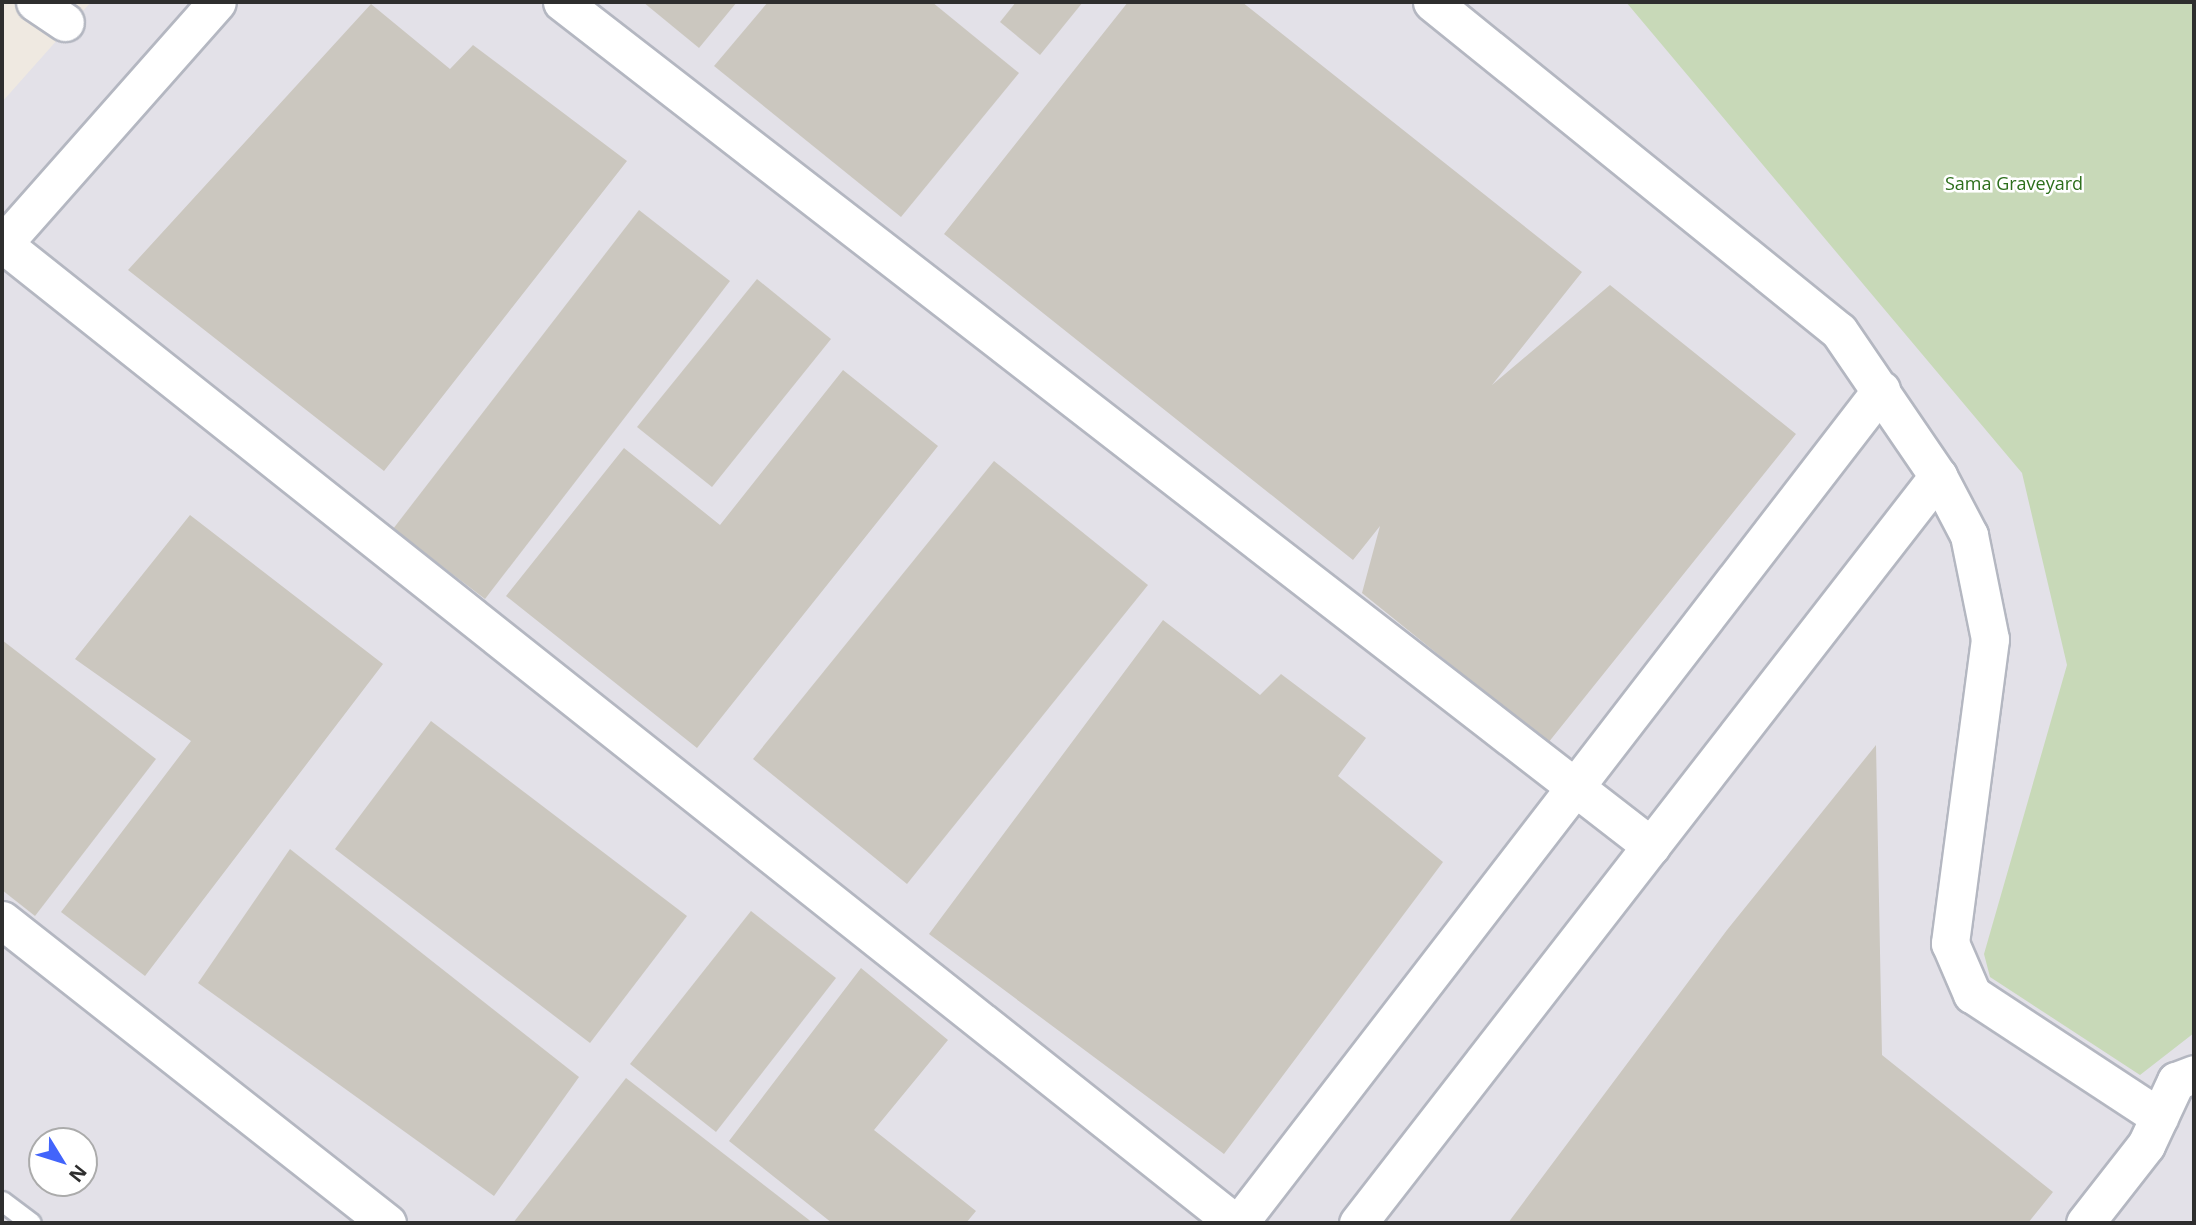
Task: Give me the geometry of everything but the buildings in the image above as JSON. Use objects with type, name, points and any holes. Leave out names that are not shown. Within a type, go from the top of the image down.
[{"type":"street","points":[[36,2],[65,22]]},
{"type":"street","points":[[216,2],[2,244],[1237,1223],[1579,788],[1881,390]]},
{"type":"street","points":[[562,2],[1651,846]]},
{"type":"street","points":[[1432,2],[1839,331],[1938,475],[1969,535],[1990,639],[1950,943],[1972,994],[2159,1117]]},
{"type":"street","points":[[1358,1223],[1938,475]]},
{"type":"street","points":[[2,920],[387,1223]]},
{"type":"street","points":[[2085,1223],[2159,1117],[2176,1081],[2194,1074]]},
{"type":"lane","points":[[2,1201],[31,1223]]},
{"type":"shaded area","points":[[91,2],[1839,2],[2194,513],[2194,1223],[2,1223],[2,102]]},
{"type":"green space","name":"Sama Graveyard","points":[[1626,2],[2194,2],[2194,1033],[2140,1075],[1990,977],[1984,954],[2067,665],[2022,473]]}]
